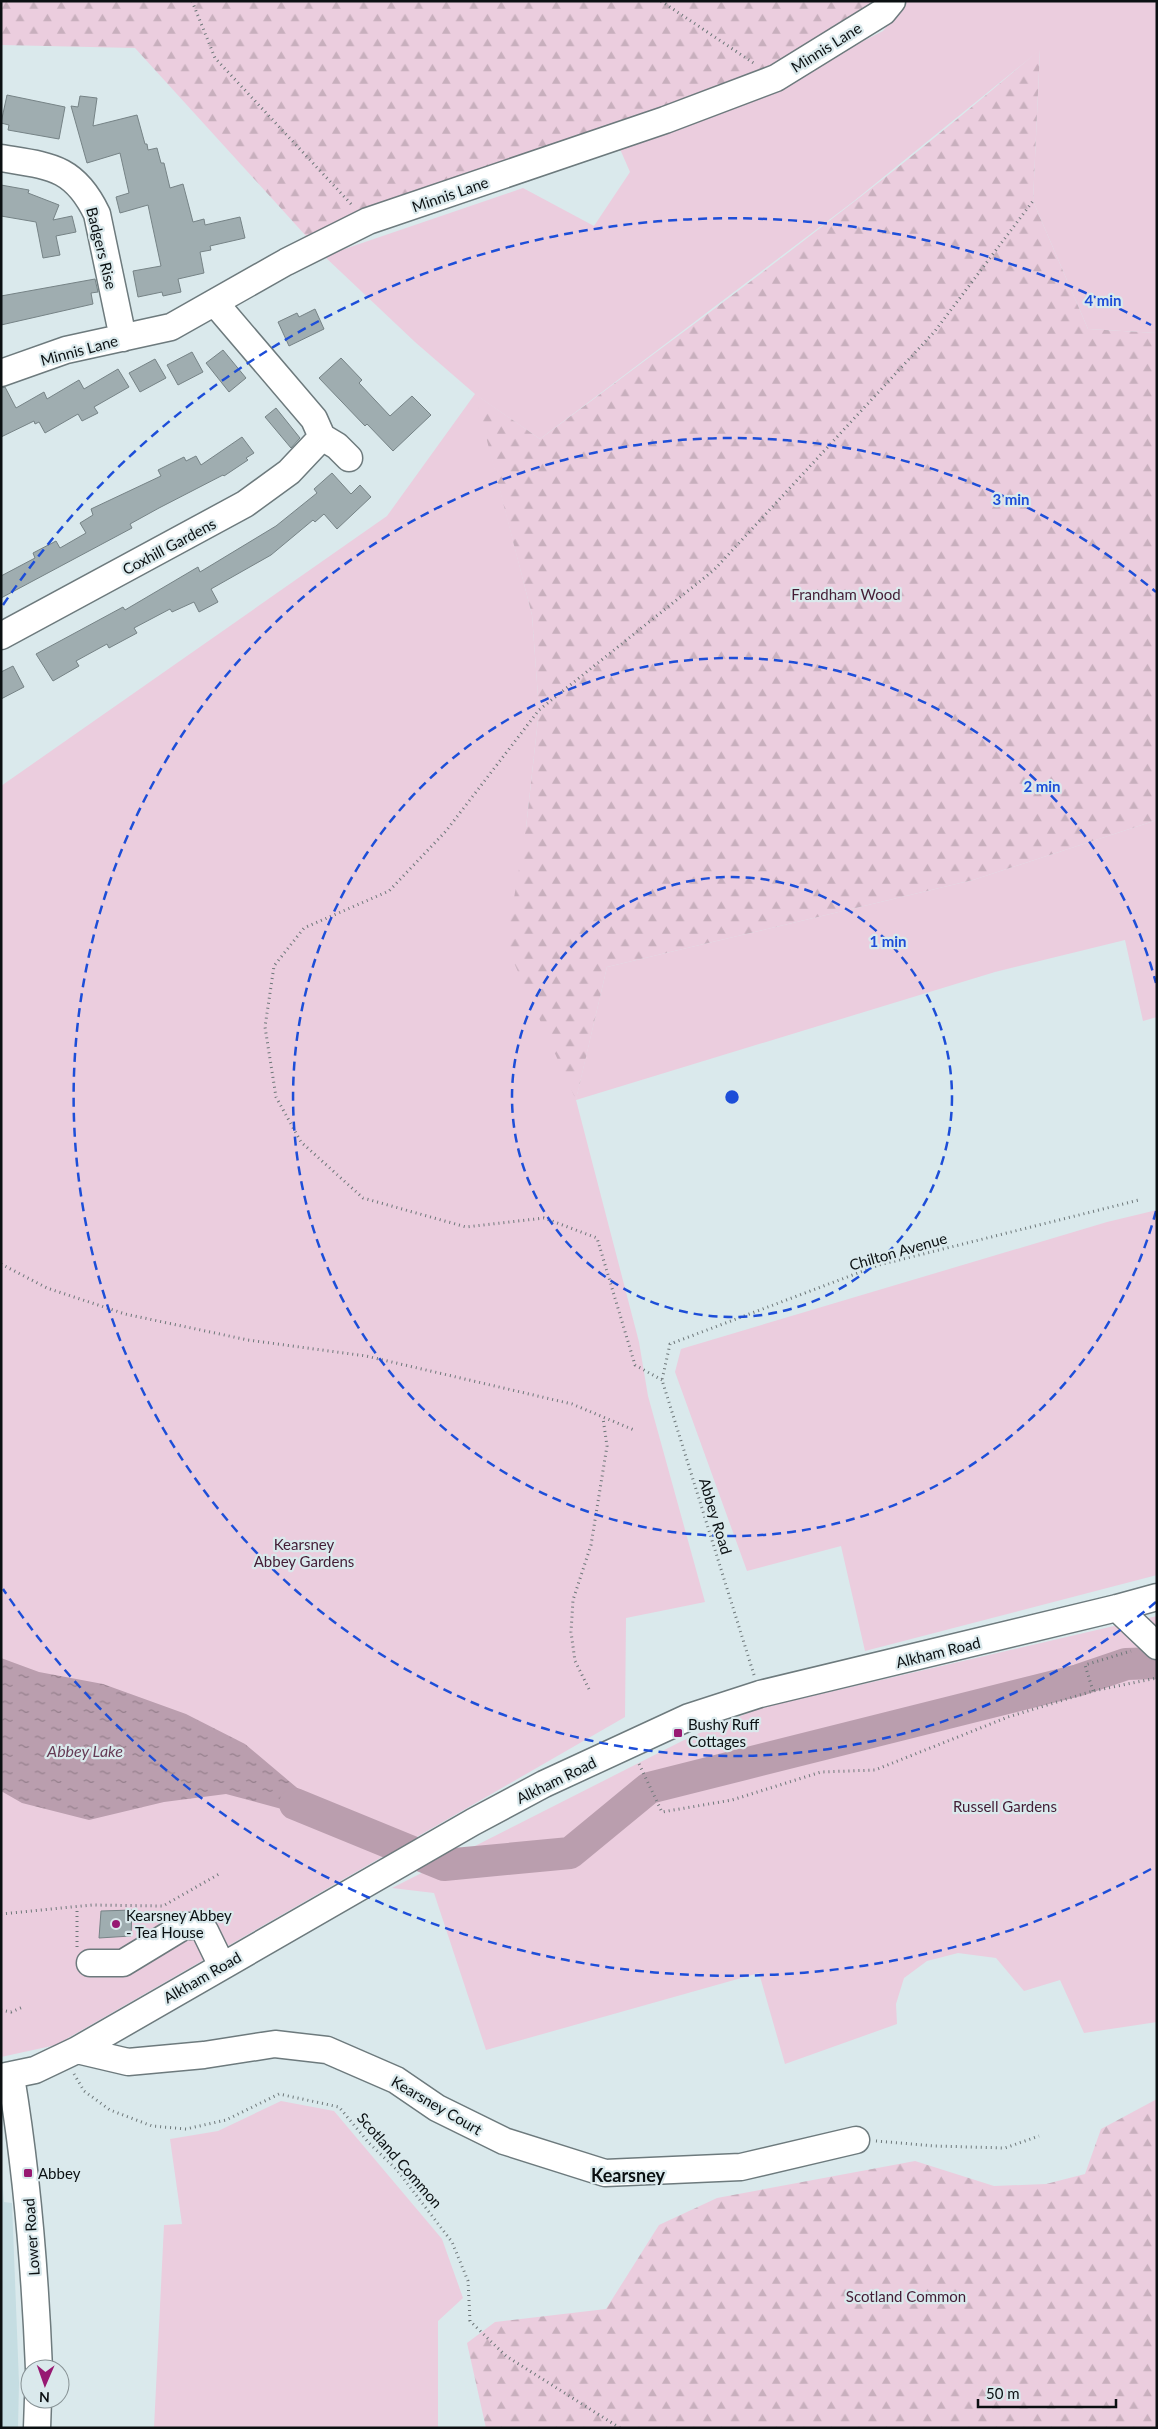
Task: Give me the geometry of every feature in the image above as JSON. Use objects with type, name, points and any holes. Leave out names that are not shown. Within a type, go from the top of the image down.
[{"type":"street","name":"Minnis Lane","points":[[1,373],[66,350],[171,327],[286,262],[368,222],[665,120],[776,78],[883,12],[892,1]]},
{"type":"street","name":"Badgers Rise","points":[[1,158],[47,165],[79,185],[89,198],[97,214],[123,338]]},
{"type":"street","points":[[215,303],[314,418],[322,438],[337,446],[349,458]]},
{"type":"street","name":"Coxhill Gardens","points":[[1,636],[245,504],[289,472],[322,438]]},
{"type":"street","name":"Alkham Road","points":[[6,2077],[35,2070],[70,2053],[374,1877],[473,1822],[544,1784],[689,1717],[760,1694],[1126,1618],[1157,1596]]},
{"type":"street","points":[[1126,1618],[1157,1646]]},
{"type":"street","points":[[90,1964],[123,1963],[184,1926],[198,1926],[205,1931],[222,1966]]},
{"type":"street","name":"Kearsney Court","points":[[70,2053],[128,2062],[204,2056],[275,2044],[327,2050],[396,2080],[436,2108],[504,2142],[605,2173],[741,2167],[856,2140]]},
{"type":"street","name":"Lower Road","points":[[6,2077],[21,2135],[28,2197],[38,2359]]},
{"type":"street","points":[[37,2428],[38,2409]]},
{"type":"path","points":[[192,1],[215,58],[368,222]]},
{"type":"path","points":[[661,1],[776,78]]},
{"type":"path","points":[[662,1380],[634,1365],[598,1238],[544,1218],[466,1226],[363,1198],[301,1142],[276,1097],[264,1027],[274,966],[304,928],[389,891],[446,831],[539,710],[714,570],[935,331],[1033,201]]},
{"type":"path","name":"Chilton Avenue","points":[[670,1344],[878,1265],[1139,1200]]},
{"type":"path","points":[[1,1264],[47,1288],[126,1314],[248,1340],[366,1356],[572,1404],[634,1430]]},
{"type":"path","name":"Abbey Road","points":[[670,1344],[662,1380],[760,1694]]},
{"type":"path","points":[[589,1689],[575,1661],[571,1632],[574,1600],[591,1545],[608,1446],[603,1417]]},
{"type":"path","points":[[1093,1691],[1085,1665],[1138,1649],[1126,1618]]},
{"type":"path","points":[[638,1763],[662,1812],[732,1800],[822,1772],[875,1770],[1008,1717],[1093,1691],[1157,1678]]},
{"type":"path","points":[[1,1914],[77,1908],[92,1905],[163,1906],[219,1874]]},
{"type":"path","points":[[77,1908],[77,1958],[90,1964]]},
{"type":"path","points":[[1,2010],[11,2012],[23,2007]]},
{"type":"path","name":"Scotland Common","points":[[70,2053],[84,2091],[110,2110],[152,2126],[186,2128],[226,2120],[279,2094],[340,2107],[369,2143],[398,2170],[452,2242],[468,2281],[470,2321],[506,2356],[620,2428]]},
{"type":"path","points":[[856,2140],[935,2146],[1005,2148],[1039,2136]]},
{"type":"shaded area","points":[[1,2165],[4,2202],[12,2203],[19,2383],[18,2428],[1,2428]]},
{"type":"green space","points":[[1,1],[891,1],[776,78],[316,247],[135,48],[1,45]]},
{"type":"green space","name":"Kearsney Abbey Gardens","points":[[907,1],[1157,1],[1157,333],[1088,329],[1033,201],[1040,50],[854,201],[540,439],[476,395],[532,615],[539,710],[526,828],[576,1099],[607,967],[973,880],[1157,820],[1157,1017],[1143,1021],[1125,940],[995,972],[576,1100],[639,1342],[648,1396],[705,1602],[626,1618],[625,1717],[56,2045],[1,2057],[1,786],[387,516],[475,394],[415,342],[324,256],[523,188],[594,226],[630,172],[620,149],[778,84],[883,31]]},
{"type":"green space","name":"Frandham Wood","points":[[1040,49],[1033,201],[1088,329],[1157,333],[1157,820],[973,880],[607,967],[576,1100],[506,945],[526,828],[539,710],[532,615],[475,394],[540,439],[731,296],[919,151]]},
{"type":"green space","points":[[1157,1210],[1157,1575],[865,1651],[841,1546],[747,1571],[675,1372],[681,1349],[1107,1222]]},
{"type":"green space","name":"Russell Gardens","points":[[1157,1616],[1157,2022],[1084,2033],[1060,1980],[1024,1991],[996,1958],[958,1953],[927,1961],[904,1978],[896,2004],[897,2024],[785,2064],[759,1973],[486,2050],[434,1893],[392,1888],[690,1737],[760,1708]]},
{"type":"green space","name":"Scotland Common","points":[[1157,2099],[1157,2428],[486,2428],[467,2343],[495,2322],[606,2309],[659,2225],[717,2198],[915,2161],[994,2186],[1046,2184],[1085,2174],[1101,2129]]},
{"type":"green space","points":[[281,2101],[334,2111],[442,2239],[463,2298],[438,2321],[438,2428],[154,2428],[164,2225],[182,2224],[170,2139],[218,2131]]},
{"type":"water","name":"Abbey Lake","points":[[1,1658],[39,1672],[103,1684],[186,1714],[245,1744],[302,1792],[289,1811],[226,1794],[164,1802],[89,1820],[22,1803],[1,1791]]},
{"type":"building","points":[[7,95],[65,107],[59,139],[8,130],[9,125],[1,123]]},
{"type":"building","points":[[80,96],[97,98],[93,126],[137,115],[148,150],[157,148],[161,163],[164,163],[170,188],[183,184],[193,222],[204,219],[205,225],[240,217],[245,238],[210,246],[211,250],[200,252],[204,273],[178,279],[181,292],[163,296],[162,292],[138,297],[133,271],[161,266],[148,205],[120,213],[116,197],[129,193],[120,153],[87,163],[71,106],[78,107]]},
{"type":"building","points":[[1,185],[29,190],[28,193],[59,205],[53,220],[72,216],[76,232],[56,236],[60,255],[43,258],[36,222],[1,216]]},
{"type":"building","points":[[95,279],[98,292],[91,293],[93,304],[1,325],[1,296]]},
{"type":"building","points":[[315,309],[324,329],[289,346],[278,322],[297,313],[299,317]]},
{"type":"building","points":[[223,350],[246,378],[229,392],[206,363]]},
{"type":"building","points":[[192,352],[203,372],[178,385],[167,365]]},
{"type":"building","points":[[341,358],[362,380],[359,383],[390,416],[412,396],[431,415],[393,451],[367,424],[365,426],[319,378]]},
{"type":"building","points":[[155,359],[166,378],[140,392],[129,373]]},
{"type":"building","points":[[118,369],[129,387],[94,407],[98,413],[82,421],[78,414],[45,433],[39,422],[35,424],[34,421],[1,437],[1,388],[5,387],[16,408],[44,392],[47,399],[79,380],[84,389]]},
{"type":"building","points":[[276,408],[300,438],[291,448],[265,417]]},
{"type":"building","points":[[242,437],[254,453],[246,458],[248,460],[224,476],[130,524],[132,528],[1,598],[1,576],[35,558],[33,553],[56,541],[60,548],[86,533],[80,523],[93,515],[91,509],[161,476],[158,470],[184,457],[186,461],[196,456],[201,465]]},
{"type":"building","points":[[332,473],[351,494],[360,485],[371,497],[337,529],[324,514],[315,522],[313,520],[271,555],[211,589],[218,602],[199,612],[194,602],[172,612],[170,609],[134,628],[137,633],[109,648],[107,644],[76,661],[79,666],[53,681],[36,654],[123,607],[125,610],[198,567],[200,572],[276,526],[317,493],[314,489]]},
{"type":"building","points":[[13,666],[24,687],[1,699],[1,672]]},
{"type":"building","name":"Kearsney Abbey - Tea House","points":[[132,1910],[131,1936],[99,1938],[101,1911]]},
{"type":"waterway","points":[[295,1804],[444,1865],[570,1853],[649,1788],[1079,1680],[1126,1664],[1157,1663]]},
{"type":"place","name":"Bushy Ruff Cottages","points":[[678,1733]]},
{"type":"place","name":"Kearsney Abbey - Tea House","points":[[116,1924]]},
{"type":"place","name":"Abbey","points":[[28,2173]]},
{"type":"district","name":"Kearsney","points":[[628,2175]]}]
